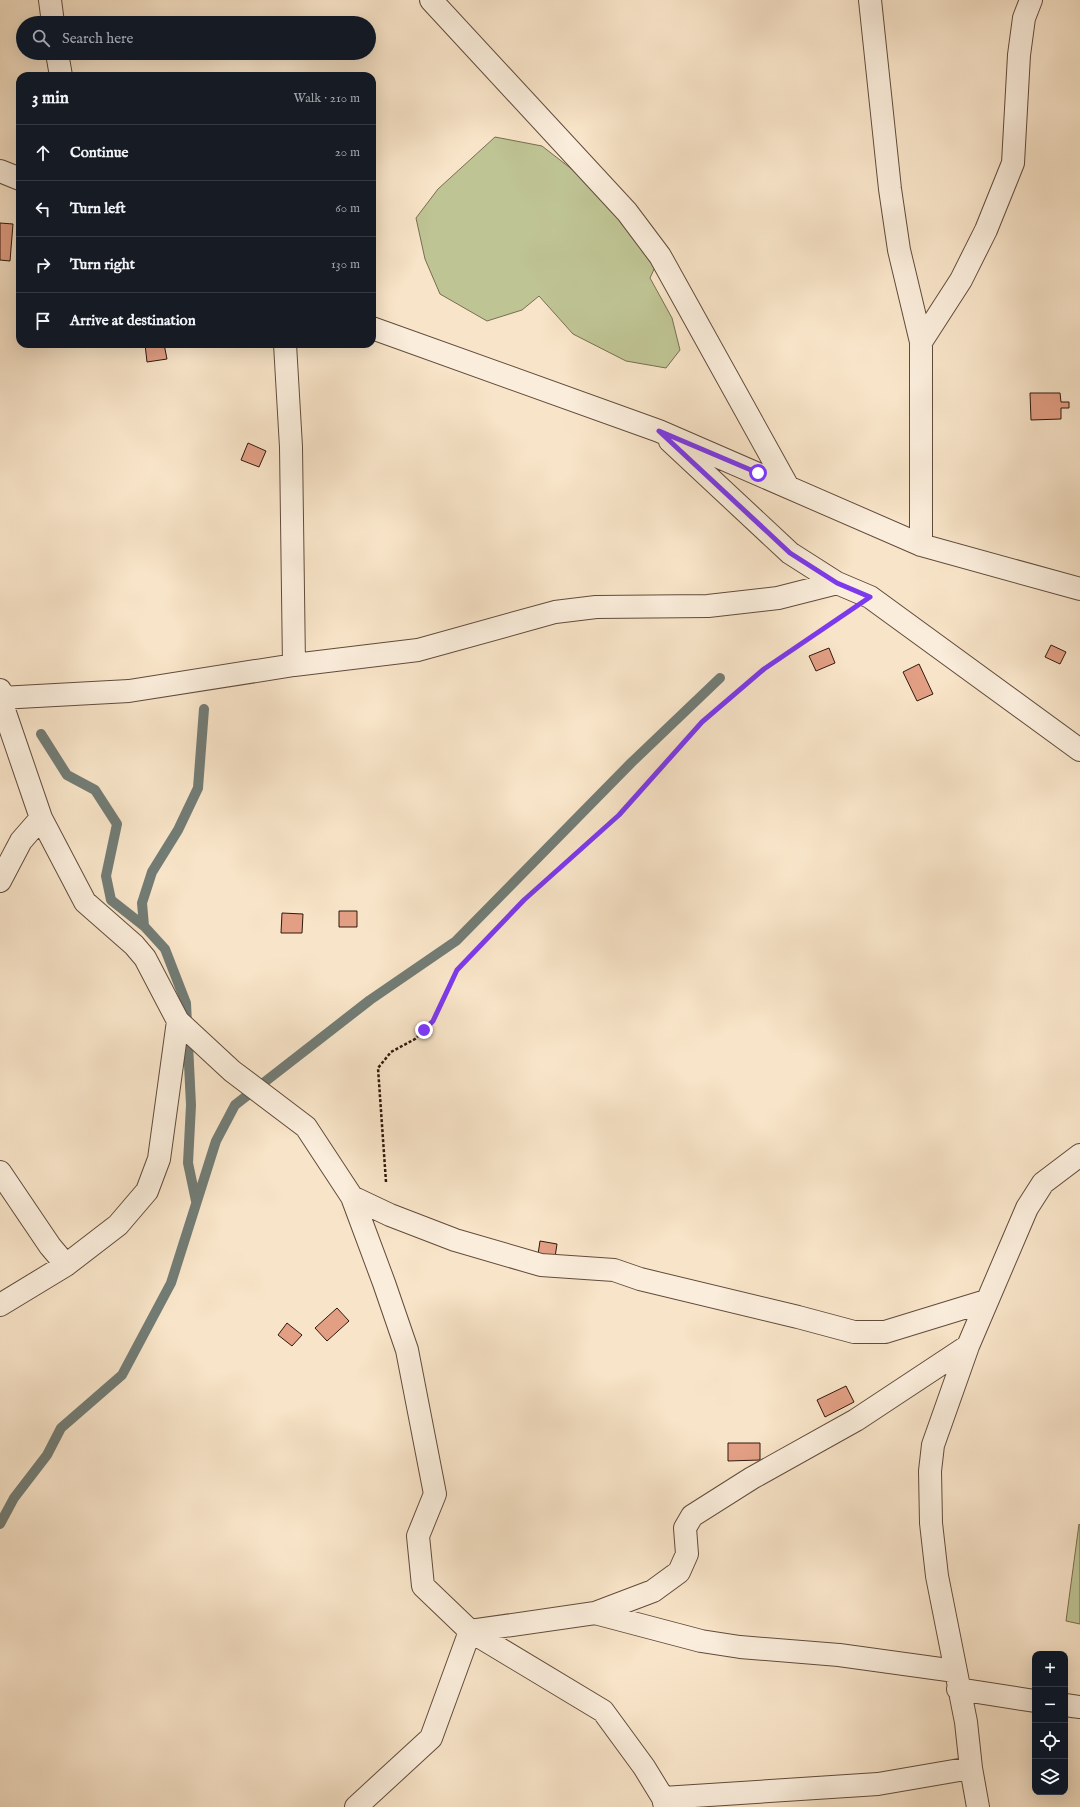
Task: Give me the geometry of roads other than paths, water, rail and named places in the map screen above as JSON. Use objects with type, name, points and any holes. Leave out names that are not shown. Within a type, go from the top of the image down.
[{"type":"street","points":[[50,0],[52,16]]},
{"type":"street","points":[[431,0],[627,212],[660,256],[786,485]]},
{"type":"street","points":[[870,0],[890,189],[899,250],[921,342],[921,545]]},
{"type":"street","points":[[921,342],[962,280],[986,230],[1012,163],[1019,55],[1024,18],[1031,0]]},
{"type":"street","points":[[59,60],[60,72]]},
{"type":"street","points":[[0,171],[16,177]]},
{"type":"street","points":[[376,329],[659,431],[921,545],[1080,589]]},
{"type":"street","points":[[285,348],[291,447],[294,665]]},
{"type":"street","points":[[659,431],[790,553],[837,583],[870,597],[1080,750]]},
{"type":"street","points":[[837,583],[778,598],[708,606],[596,607],[555,612],[418,650],[294,665],[129,691],[1,696],[3,707],[41,818],[86,902],[134,945],[145,958],[178,1021],[232,1071],[306,1127],[352,1197],[407,1350],[435,1494],[418,1536],[423,1586],[470,1631],[603,1711],[644,1767],[664,1803],[878,1784],[971,1768]]},
{"type":"street","points":[[0,881],[21,841],[41,818]]},
{"type":"street","points":[[0,1305],[66,1265],[118,1225],[147,1191],[159,1159],[178,1021]]},
{"type":"street","points":[[978,1807],[971,1768],[966,1722],[936,1576],[931,1523],[930,1471],[933,1445],[968,1346],[1027,1208],[1043,1183],[1080,1155]]},
{"type":"street","points":[[0,1172],[50,1246],[66,1265]]},
{"type":"street","points":[[352,1197],[390,1215],[455,1240],[541,1265],[614,1270],[640,1279],[798,1316],[854,1332],[886,1332],[986,1301]]},
{"type":"street","points":[[470,1631],[595,1613],[653,1592],[679,1572],[686,1554],[685,1528],[692,1516],[752,1478],[856,1420],[968,1346]]},
{"type":"street","points":[[595,1613],[701,1641],[740,1647],[839,1654],[957,1680],[1032,1700]]},
{"type":"street","points":[[356,1807],[431,1738],[470,1631]]},
{"type":"street","points":[[1068,1706],[1080,1707]]},
{"type":"waterway","points":[[0,1524],[14,1498],[47,1455],[61,1428],[122,1375],[171,1283],[216,1141],[235,1105],[370,1000],[456,941],[632,762],[720,678]]},
{"type":"waterway","points":[[196,1201],[188,1163],[191,1105],[186,1003],[165,949],[144,926],[142,903],[152,872],[178,830],[198,788],[204,709]]},
{"type":"waterway","points":[[41,734],[67,775],[95,790],[117,824],[106,876],[111,900],[144,926]]}]
